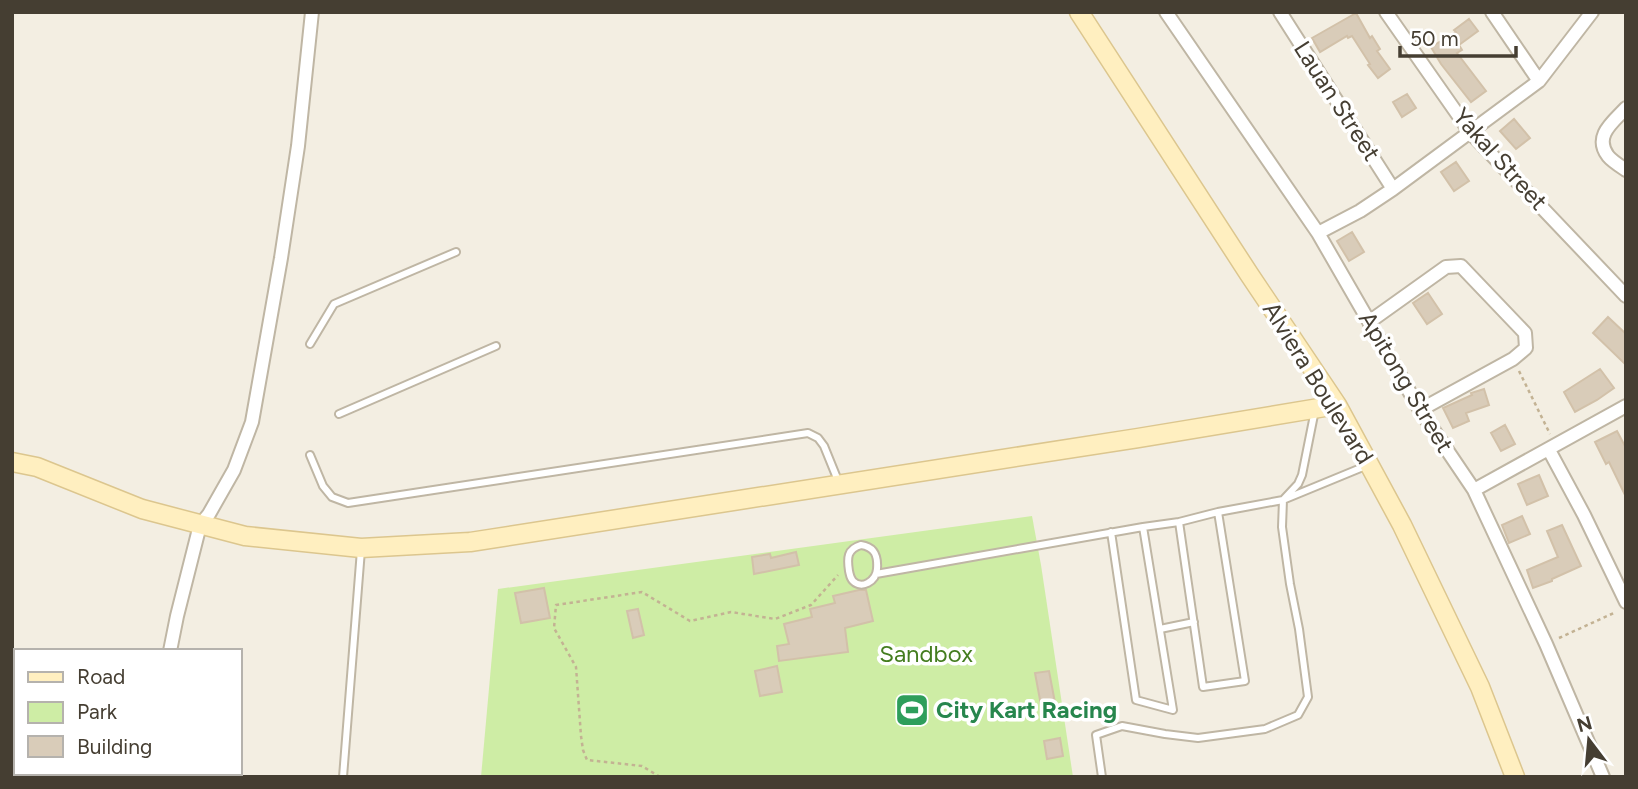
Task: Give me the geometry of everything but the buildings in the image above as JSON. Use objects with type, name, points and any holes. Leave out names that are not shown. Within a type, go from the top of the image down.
[{"type":"street","points":[[170,649],[200,525],[234,470],[252,422],[296,158],[312,12]]},
{"type":"street","name":"Alviera Boulevard","points":[[1079,12],[1337,405],[1402,525],[1480,687],[1515,777]]},
{"type":"street","name":"Apitong Street","points":[[1166,12],[1318,233],[1420,410],[1474,490],[1546,644],[1603,777]]},
{"type":"street","name":"Lauan Street","points":[[1280,12],[1393,189]]},
{"type":"street","name":"Yakal Street","points":[[1385,12],[1470,132],[1626,296]]},
{"type":"street","points":[[1492,12],[1539,81]]},
{"type":"street","points":[[1318,233],[1360,211],[1393,189],[1539,81],[1592,12]]},
{"type":"street","points":[[1626,108],[1603,132],[1601,142],[1608,156],[1626,170]]},
{"type":"street","points":[[1369,322],[1446,267],[1461,266],[1525,333],[1525,348],[1513,359],[1420,410]]},
{"type":"street","points":[[12,462],[37,467],[142,509],[200,525],[245,536],[361,548],[470,542],[1337,405]]},
{"type":"street","points":[[1474,490],[1626,406]]},
{"type":"street","points":[[1549,450],[1626,602]]},
{"type":"lane","points":[[310,344],[334,304],[456,252]]},
{"type":"lane","points":[[339,414],[496,346]]},
{"type":"lane","points":[[1102,777],[1096,735],[1122,726],[1198,738],[1265,729],[1298,715],[1308,697],[1300,629],[1282,527],[1283,500],[1298,484],[1302,475],[1315,410]]},
{"type":"lane","points":[[310,455],[323,486],[332,497],[348,503],[808,433],[818,438],[824,446],[840,485]]},
{"type":"lane","points":[[876,574],[1179,522],[1283,500],[1369,465]]},
{"type":"lane","points":[[1179,522],[1203,687],[1245,681],[1218,513]]},
{"type":"lane","points":[[1111,532],[1136,700],[1173,710],[1143,527]]},
{"type":"lane","points":[[866,545],[876,554],[876,574],[867,583],[858,583],[850,578],[848,564],[850,551],[857,546],[866,545]]},
{"type":"lane","points":[[343,777],[361,548]]},
{"type":"lane","points":[[1160,629],[1194,622]]},
{"type":"path","points":[[1513,359],[1550,434],[1549,450]]},
{"type":"path","points":[[660,777],[642,766],[587,760],[583,750],[576,667],[554,628],[556,606],[642,592],[690,621],[731,612],[775,619],[811,605],[848,564]]},
{"type":"path","points":[[1546,644],[1626,607]]},
{"type":"green space","name":"Sandbox","points":[[1032,516],[1073,777],[481,777],[498,589]]},
{"type":"place","name":"City Kart Racing","points":[[912,710]]}]
